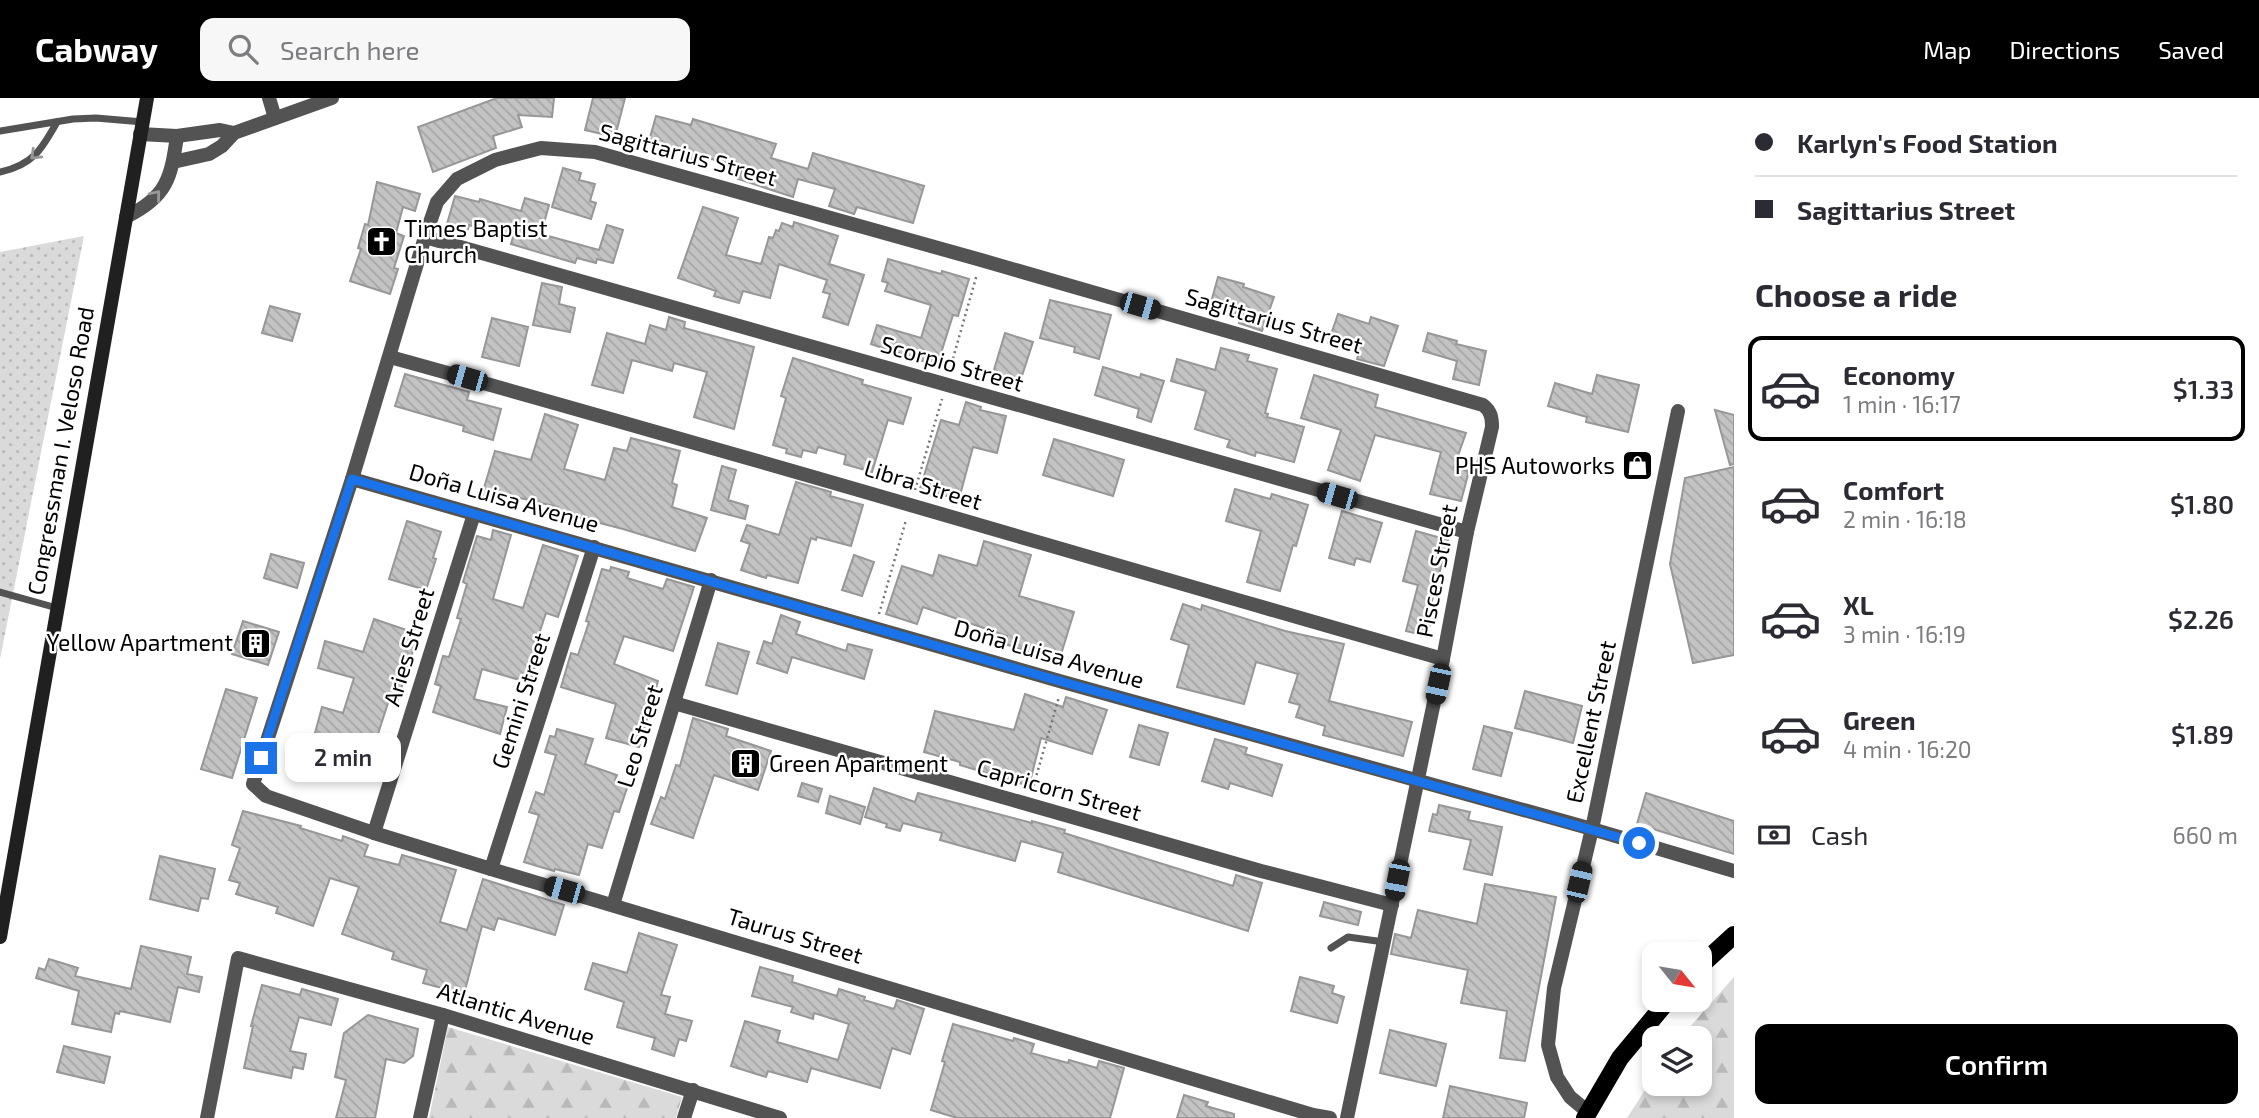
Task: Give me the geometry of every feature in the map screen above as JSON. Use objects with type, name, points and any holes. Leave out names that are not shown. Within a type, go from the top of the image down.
[{"type":"main road","name":"Congressman I. Veloso Road","points":[[0,936],[147,98]]},
{"type":"main road","points":[[1712,955],[1734,935]]},
{"type":"main road","points":[[1587,1115],[1620,1058],[1658,1012]]},
{"type":"street","points":[[269,98],[275,118]]},
{"type":"street","points":[[173,162],[199,157],[215,150],[234,133],[332,98]]},
{"type":"street","points":[[142,128],[177,136],[220,130],[234,133]]},
{"type":"street","points":[[126,217],[151,203],[166,184],[177,136]]},
{"type":"street","name":"Sagittarius Street","points":[[253,784],[352,479],[437,202],[457,179],[495,160],[541,148],[595,152],[1483,405]]},
{"type":"street","name":"Scorpio Street","points":[[425,237],[1467,532]]},
{"type":"street","name":"Libra Street","points":[[390,357],[911,504],[1044,545],[1443,659]]},
{"type":"street","name":"Pisces Street","points":[[1347,1118],[1385,943],[1467,532],[1492,428],[1492,417],[1483,405]]},
{"type":"street","name":"Excellent Street","points":[[1587,1115],[1570,1097],[1557,1077],[1548,1045],[1554,988],[1592,829],[1678,411]]},
{"type":"street","name":"Doña Luisa Avenue","points":[[352,479],[1734,871]]},
{"type":"street","name":"Aries Street","points":[[374,833],[474,514]]},
{"type":"street","name":"Gemini Street","points":[[491,869],[594,547]]},
{"type":"street","name":"Leo Street","points":[[612,905],[711,580]]},
{"type":"street","name":"Capricorn Street","points":[[674,703],[1261,871],[1392,905]]},
{"type":"street","name":"Taurus Street","points":[[253,784],[266,796],[374,833],[1330,1118]]},
{"type":"street","name":"Atlantic Avenue","points":[[207,1118],[238,958],[443,1015],[780,1118]]},
{"type":"street","points":[[420,1118],[443,1015]]},
{"type":"street","points":[[684,1118],[693,1090]]},
{"type":"lane","points":[[0,131],[96,118],[142,128]]},
{"type":"lane","points":[[0,172],[26,164],[43,149],[57,122]]},
{"type":"lane","points":[[0,592],[57,608]]},
{"type":"lane","points":[[1331,948],[1348,937],[1385,943]]},
{"type":"path","points":[[875,628],[981,260]]},
{"type":"path","points":[[1029,805],[1063,682]]},
{"type":"green space","points":[[84,236],[0,659],[0,252]]},
{"type":"green space","points":[[1734,977],[1734,1118],[1627,1118],[1642,1095],[1712,1096],[1712,1026],[1691,1026],[1703,1012],[1712,1012],[1712,1002]]},
{"type":"green space","points":[[448,1027],[682,1097],[676,1118],[429,1118]]},
{"type":"building","points":[[497,98],[554,98],[552,117],[518,115],[522,127],[493,136],[496,148],[433,172],[418,127]]},
{"type":"building","points":[[593,98],[625,98],[615,137],[585,130]]},
{"type":"building","points":[[656,116],[691,125],[693,119],[776,144],[771,158],[808,169],[813,153],[924,186],[913,223],[857,207],[854,214],[829,206],[835,189],[798,179],[793,197],[738,179],[742,169],[706,157],[704,163],[682,156],[683,150],[649,141]]},
{"type":"building","points":[[563,168],[581,173],[579,180],[595,184],[590,201],[596,203],[591,219],[552,207]]},
{"type":"building","points":[[377,182],[420,194],[415,211],[403,207],[396,233],[404,236],[394,268],[398,269],[390,294],[350,281],[361,249],[358,248],[365,224],[368,225]]},
{"type":"building","points":[[455,196],[479,202],[480,199],[521,211],[525,198],[549,205],[541,234],[599,250],[607,225],[623,230],[613,263],[597,259],[596,263],[577,258],[575,263],[511,244],[513,237],[469,225],[468,229],[447,224]]},
{"type":"building","points":[[703,207],[738,218],[726,255],[761,264],[769,237],[773,238],[782,223],[793,227],[794,222],[838,236],[829,264],[864,275],[848,325],[823,317],[830,294],[823,292],[827,280],[779,264],[770,298],[743,291],[739,303],[714,296],[716,291],[678,278]]},
{"type":"building","points":[[888,259],[969,279],[958,316],[953,315],[937,366],[871,344],[877,325],[921,338],[931,305],[885,291],[888,283],[882,281]]},
{"type":"building","points":[[1218,277],[1244,284],[1243,287],[1274,297],[1262,331],[1239,323],[1241,315],[1210,306]]},
{"type":"building","points":[[542,283],[562,287],[559,304],[575,308],[570,332],[533,325]]},
{"type":"building","points":[[1050,300],[1111,315],[1099,359],[1074,352],[1075,347],[1040,338]]},
{"type":"building","points":[[270,306],[300,314],[292,341],[262,333]]},
{"type":"building","points":[[1338,314],[1369,324],[1371,317],[1398,326],[1384,366],[1357,359],[1359,353],[1328,343]]},
{"type":"building","points":[[669,317],[685,322],[684,328],[754,347],[734,429],[694,417],[707,372],[674,363],[672,371],[632,360],[623,393],[592,385],[607,333],[645,344],[650,325],[666,330]]},
{"type":"building","points":[[492,318],[528,327],[519,366],[482,357]]},
{"type":"building","points":[[1005,333],[1033,342],[1020,382],[993,373]]},
{"type":"building","points":[[1428,333],[1457,341],[1456,344],[1486,351],[1479,385],[1453,379],[1457,361],[1423,351]]},
{"type":"building","points":[[1221,348],[1249,355],[1247,361],[1277,369],[1265,413],[1268,414],[1267,417],[1304,427],[1294,462],[1256,452],[1255,456],[1227,447],[1230,440],[1195,429],[1206,391],[1171,381],[1177,359],[1215,370]]},
{"type":"building","points":[[793,358],[863,380],[862,384],[911,398],[903,424],[888,420],[872,472],[844,464],[846,455],[818,447],[816,453],[803,450],[801,457],[786,453],[787,449],[773,445],[786,398],[781,396]]},
{"type":"building","points":[[1103,367],[1140,378],[1141,374],[1164,381],[1151,422],[1137,417],[1139,409],[1095,395]]},
{"type":"building","points":[[405,374],[469,392],[467,400],[501,409],[493,440],[463,431],[464,426],[395,406]]},
{"type":"building","points":[[1314,375],[1378,395],[1375,407],[1466,433],[1454,467],[1469,471],[1461,501],[1430,494],[1441,452],[1375,435],[1360,481],[1328,470],[1341,430],[1301,418]]},
{"type":"building","points":[[1597,375],[1639,385],[1628,432],[1586,422],[1587,417],[1548,406],[1555,383],[1592,394]]},
{"type":"building","points":[[966,402],[981,407],[980,410],[1006,416],[997,453],[973,447],[959,499],[919,492],[941,420],[959,425]]},
{"type":"building","points":[[1715,410],[1734,415],[1734,464],[1730,465]]},
{"type":"building","points":[[545,414],[578,425],[564,469],[605,480],[614,448],[627,451],[631,438],[680,451],[672,483],[677,485],[672,507],[707,518],[695,551],[557,512],[558,507],[516,497],[514,505],[481,498],[495,451],[531,460]]},
{"type":"building","points":[[1054,439],[1124,460],[1113,496],[1043,475]]},
{"type":"building","points":[[722,466],[736,470],[728,500],[748,506],[745,519],[711,510]]},
{"type":"building","points":[[1734,467],[1734,655],[1693,663],[1670,564],[1685,478]]},
{"type":"building","points":[[796,482],[831,492],[830,496],[863,505],[851,546],[817,537],[816,540],[811,538],[798,583],[767,575],[766,578],[741,570],[750,544],[741,541],[747,525],[779,535]]},
{"type":"building","points":[[1235,489],[1270,499],[1272,494],[1308,505],[1280,591],[1247,582],[1261,531],[1226,521]]},
{"type":"building","points":[[1342,511],[1382,523],[1370,562],[1356,558],[1354,565],[1329,558]]},
{"type":"building","points":[[407,521],[441,532],[426,590],[389,579]]},
{"type":"building","points":[[493,530],[511,535],[493,599],[523,608],[543,545],[578,556],[558,617],[546,613],[535,646],[545,649],[540,667],[535,666],[530,683],[482,669],[474,699],[507,707],[500,734],[433,712],[441,686],[435,684],[443,656],[449,657],[461,619],[457,618],[467,584],[463,582],[477,536],[491,540]]},
{"type":"building","points":[[1416,531],[1448,540],[1431,605],[1435,605],[1427,636],[1406,631],[1418,585],[1403,581]]},
{"type":"building","points":[[984,541],[1031,555],[1019,596],[1074,612],[1059,661],[1005,644],[1007,636],[923,607],[917,624],[886,614],[902,566],[933,576],[939,555],[977,566]]},
{"type":"building","points":[[271,554],[304,563],[297,588],[264,578]]},
{"type":"building","points":[[854,555],[874,562],[862,596],[842,590]]},
{"type":"building","points":[[611,567],[629,572],[627,578],[663,589],[667,579],[694,587],[673,651],[624,636],[614,664],[658,681],[639,747],[606,738],[616,704],[561,687],[571,653],[578,655],[602,569],[610,571]]},
{"type":"building","points":[[1183,604],[1201,610],[1202,605],[1285,631],[1344,644],[1329,701],[1412,722],[1403,756],[1323,735],[1325,726],[1296,717],[1300,705],[1289,702],[1298,674],[1256,662],[1244,704],[1177,687],[1189,645],[1171,639]]},
{"type":"building","points":[[781,615],[800,622],[796,634],[846,651],[848,644],[872,650],[864,679],[792,657],[787,673],[757,663],[764,641],[772,644]]},
{"type":"building","points":[[374,619],[418,634],[397,702],[389,700],[376,740],[385,743],[376,771],[338,759],[343,741],[315,733],[322,707],[343,713],[354,678],[318,668],[325,641],[363,652]]},
{"type":"building","name":"Yellow Apartment","points":[[243,621],[279,632],[268,665],[232,654]]},
{"type":"building","points":[[718,643],[749,652],[737,694],[706,685]]},
{"type":"building","points":[[226,689],[257,698],[232,778],[201,769]]},
{"type":"building","points":[[1525,691],[1582,706],[1573,743],[1515,728]]},
{"type":"building","points":[[1025,694],[1063,707],[1066,697],[1107,710],[1092,754],[1041,738],[1029,786],[924,752],[935,711],[1014,730]]},
{"type":"building","points":[[693,718],[728,729],[726,736],[771,751],[758,790],[714,775],[693,838],[651,824],[661,797],[665,799],[676,765],[680,766]]},
{"type":"building","points":[[1139,725],[1168,733],[1159,765],[1130,757]]},
{"type":"building","points":[[1484,726],[1512,733],[1501,776],[1473,769]]},
{"type":"building","points":[[557,729],[593,739],[585,764],[617,775],[615,780],[628,785],[619,812],[614,811],[602,848],[588,844],[579,875],[524,862],[539,815],[529,812],[536,792],[544,795],[556,755],[545,752],[550,736],[555,737]]},
{"type":"building","points":[[1215,739],[1247,748],[1245,754],[1282,765],[1272,796],[1230,783],[1228,789],[1202,781]]},
{"type":"building","points":[[802,783],[822,789],[818,802],[798,796]]},
{"type":"building","points":[[874,788],[915,802],[918,793],[1065,830],[1064,833],[1233,886],[1236,875],[1262,883],[1248,931],[1058,872],[1063,853],[1021,841],[1015,861],[940,840],[942,833],[903,823],[900,831],[886,827],[887,824],[865,817]]},
{"type":"building","points":[[1646,793],[1734,821],[1734,854],[1637,824]]},
{"type":"building","points":[[830,796],[865,807],[860,824],[826,813]]},
{"type":"building","points":[[1439,805],[1470,812],[1468,820],[1502,827],[1492,875],[1464,869],[1471,840],[1429,831],[1433,814],[1437,815]]},
{"type":"building","points":[[243,811],[301,826],[300,828],[342,841],[343,836],[368,845],[364,856],[399,865],[402,855],[456,870],[440,922],[467,930],[483,879],[564,905],[555,935],[498,918],[494,930],[482,926],[464,994],[423,983],[427,970],[392,959],[394,952],[342,934],[359,887],[330,878],[313,926],[276,913],[278,907],[236,894],[240,883],[229,880],[240,848],[232,845]]},
{"type":"building","points":[[160,856],[215,869],[208,899],[201,898],[198,911],[150,899]]},
{"type":"building","points":[[1485,884],[1556,897],[1525,1061],[1500,1058],[1507,1011],[1461,1003],[1468,970],[1391,954],[1395,934],[1411,938],[1418,910],[1477,924]]},
{"type":"building","points":[[1324,902],[1361,912],[1358,925],[1320,916]]},
{"type":"building","points":[[639,933],[677,945],[661,995],[670,997],[665,1014],[692,1021],[686,1041],[679,1039],[674,1056],[652,1049],[655,1038],[617,1027],[624,1002],[585,989],[593,963],[627,973]]},
{"type":"building","points":[[141,946],[191,957],[187,974],[202,977],[199,992],[178,987],[170,1022],[120,1011],[119,1014],[115,1013],[111,1032],[72,1024],[79,991],[36,978],[39,968],[45,970],[49,959],[78,968],[75,976],[131,989]]},
{"type":"building","points":[[760,967],[793,976],[792,982],[837,996],[839,989],[894,1009],[897,1000],[924,1009],[910,1054],[892,1048],[880,1088],[811,1068],[807,1082],[768,1071],[766,1077],[731,1066],[745,1021],[780,1031],[777,1042],[838,1060],[849,1024],[814,1013],[813,1019],[791,1012],[793,1007],[752,996]]},
{"type":"building","points":[[1300,977],[1334,986],[1332,993],[1344,997],[1337,1023],[1291,1011]]},
{"type":"building","points":[[262,985],[300,995],[302,989],[338,999],[331,1025],[299,1017],[290,1051],[306,1054],[303,1069],[293,1067],[291,1078],[244,1068]]},
{"type":"building","points":[[368,1015],[418,1029],[413,1056],[404,1063],[386,1059],[375,1118],[336,1118],[346,1080],[335,1077],[344,1033]]},
{"type":"building","points":[[953,1024],[1013,1041],[1014,1038],[1034,1044],[1031,1053],[1068,1063],[1069,1060],[1097,1068],[1099,1061],[1124,1068],[1110,1118],[957,1118],[931,1110]]},
{"type":"building","points":[[1390,1030],[1446,1044],[1436,1086],[1380,1073]]},
{"type":"building","points":[[64,1046],[110,1057],[104,1083],[57,1072]]},
{"type":"building","points":[[1450,1086],[1527,1103],[1524,1118],[1443,1118]]},
{"type":"building","points":[[1184,1095],[1208,1102],[1206,1106],[1234,1114],[1234,1118],[1177,1118]]},
{"type":"place","name":"Times Baptist Church","points":[[381,242]]},
{"type":"place","name":"PHS Autoworks","points":[[1638,466]]},
{"type":"place","name":"Yellow Apartment","points":[[256,643]]},
{"type":"place","name":"Green Apartment","points":[[746,764]]},
{"type":"route","points":[[261,758],[352,479],[1639,843]]}]
